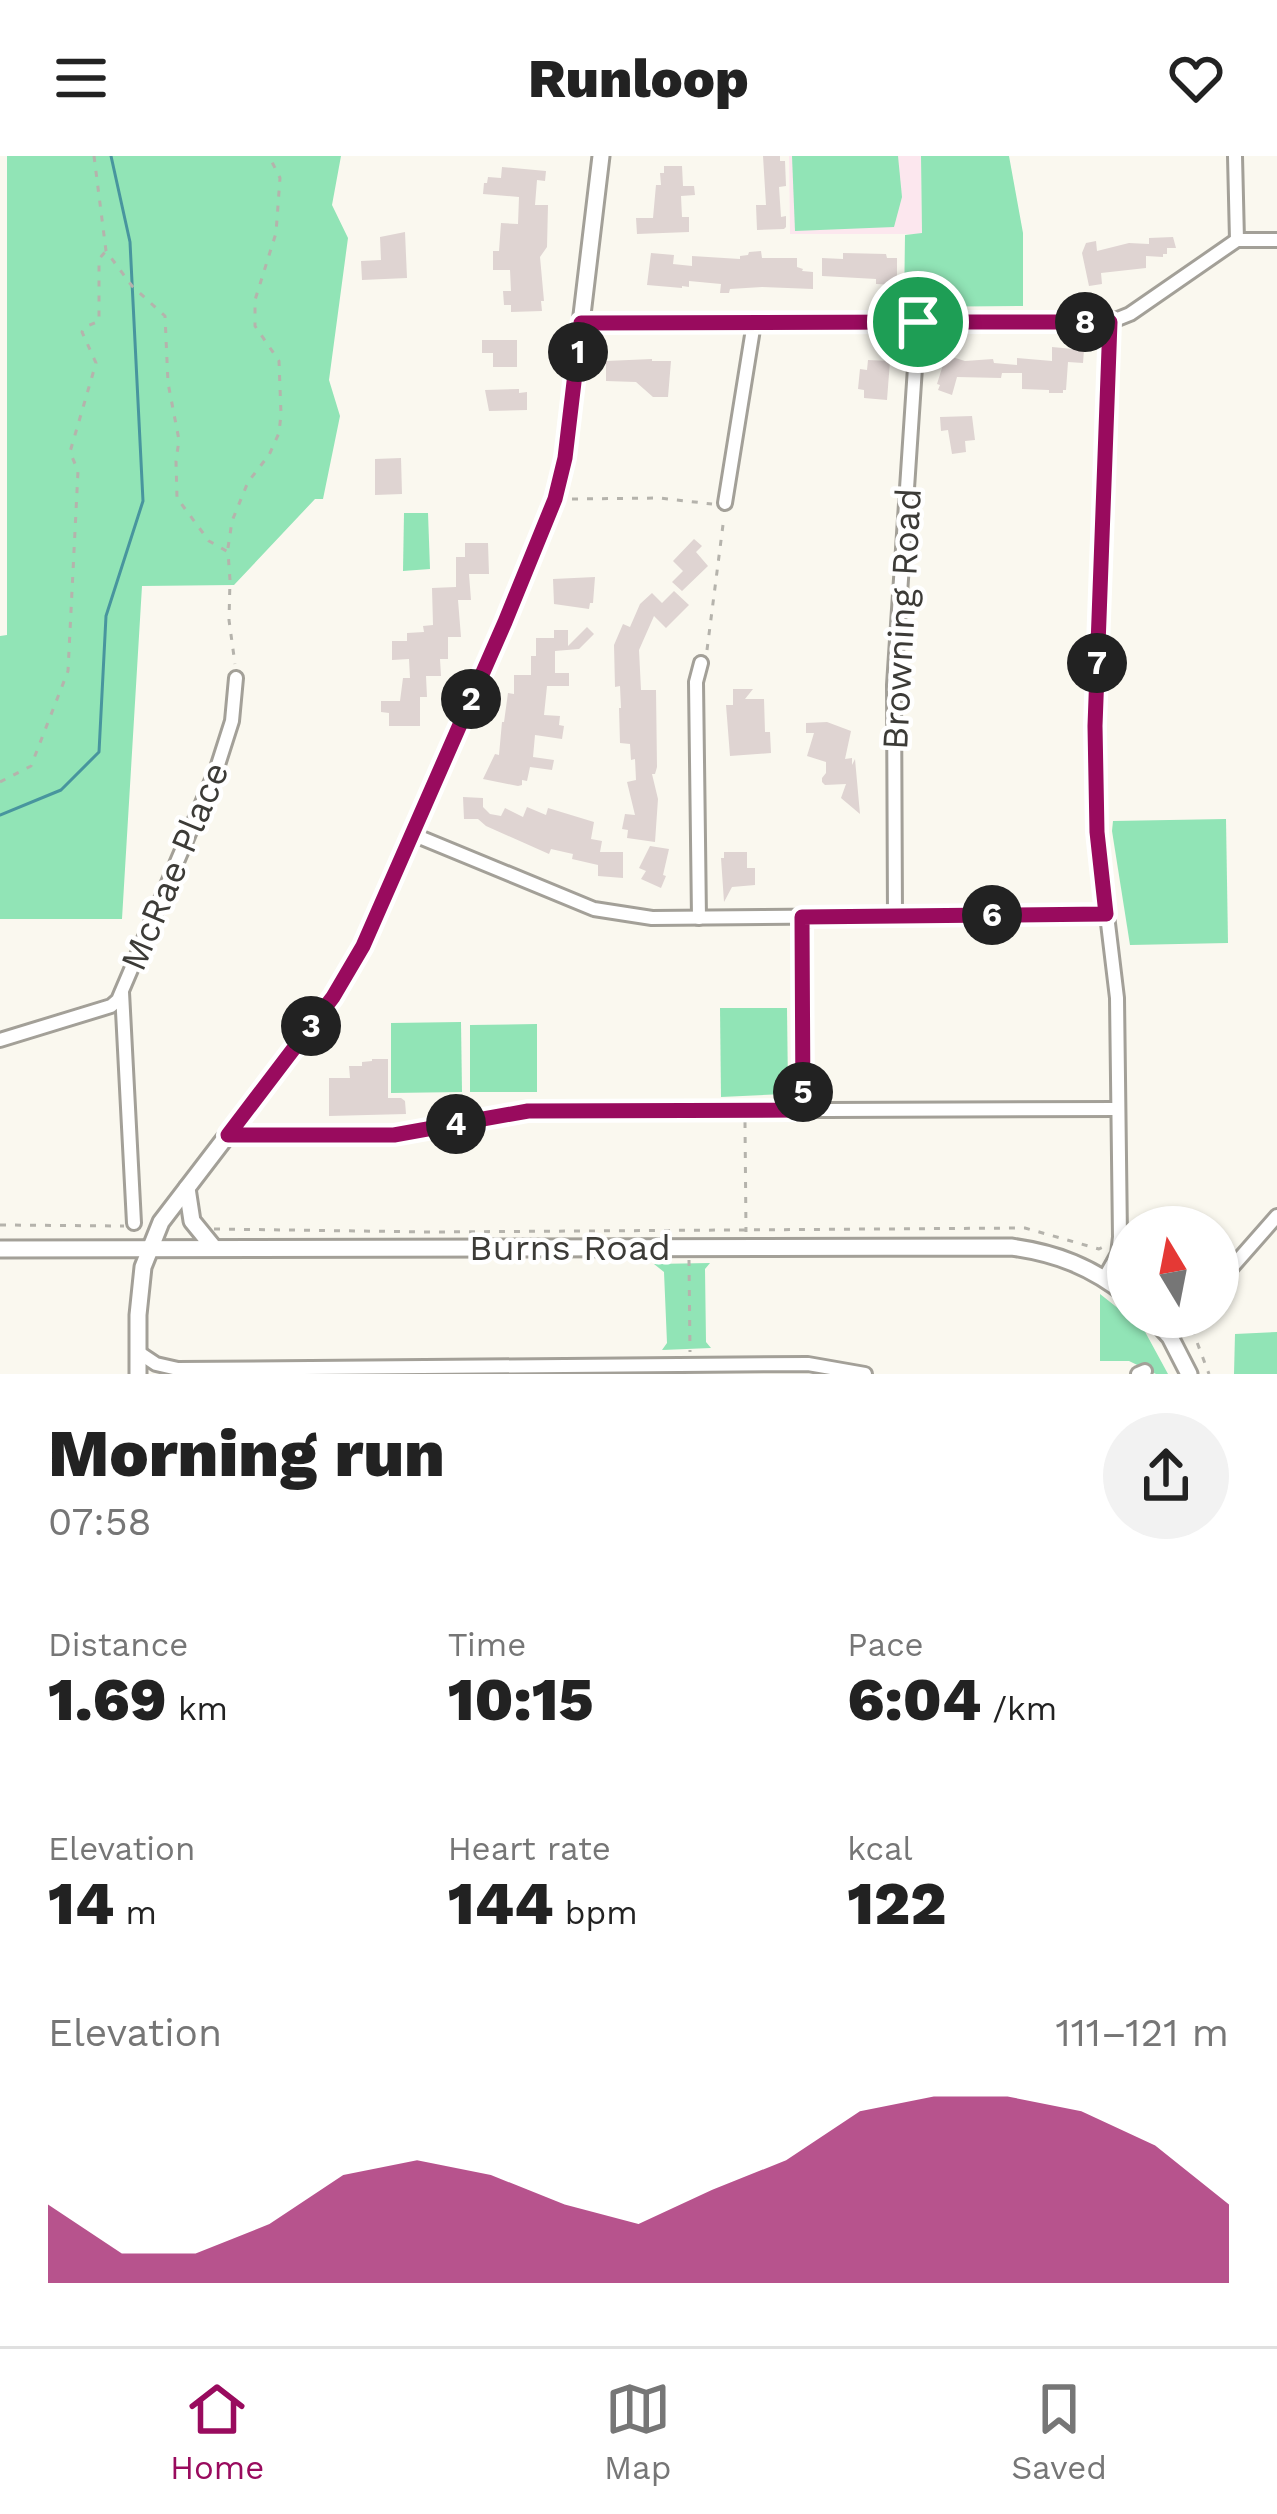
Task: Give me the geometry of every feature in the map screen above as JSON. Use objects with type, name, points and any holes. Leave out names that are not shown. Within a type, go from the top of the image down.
[{"type":"main road","points":[[138,1374],[141,1280],[161,1222],[278,1072],[363,946],[555,499],[565,458],[601,156]]},
{"type":"main road","points":[[187,1188],[192,1221],[214,1248]]},
{"type":"main road","name":"Burns Road","points":[[0,1249],[689,1246],[746,1238],[1010,1247],[1054,1255],[1105,1277]]},
{"type":"main road","points":[[1171,1338],[1190,1374]]},
{"type":"street","points":[[1235,156],[1237,240]]},
{"type":"street","points":[[581,323],[1110,322],[1130,314],[1237,240],[1277,240]]},
{"type":"street","name":"Browning Road","points":[[895,916],[894,685],[918,322]]},
{"type":"street","points":[[1110,322],[1095,726],[1097,832],[1118,998],[1118,1206]]},
{"type":"street","points":[[725,503],[754,323]]},
{"type":"street","points":[[699,918],[696,682],[701,663]]},
{"type":"street","name":"McRae Place","points":[[0,1040],[118,1000],[217,768],[232,721],[236,678]]},
{"type":"street","points":[[412,834],[594,909],[652,918],[1106,914]]},
{"type":"street","points":[[802,917],[803,1110]]},
{"type":"street","points":[[122,991],[134,1223]]},
{"type":"street","points":[[228,1135],[394,1135],[528,1111],[1118,1109]]},
{"type":"street","points":[[1239,1259],[1277,1216]]},
{"type":"street","points":[[1105,1277],[1107,1273]]},
{"type":"street","points":[[138,1352],[156,1364],[178,1369],[691,1370],[808,1364],[865,1374]]},
{"type":"street","points":[[159,1374],[178,1369]]},
{"type":"path","points":[[94,156],[106,251],[132,286],[165,316],[179,440],[176,498],[208,542],[228,552]]},
{"type":"path","points":[[236,678],[229,620],[232,520],[248,482],[279,434],[281,414],[279,361],[255,326],[255,300],[276,233],[280,178],[269,156]]},
{"type":"path","points":[[0,782],[31,766],[68,671],[79,471],[70,452],[96,363],[82,332],[99,321],[99,260],[106,251]]},
{"type":"path","points":[[555,499],[725,503],[708,647],[701,663]]},
{"type":"path","points":[[745,1110],[746,1238]]},
{"type":"path","points":[[0,1225],[134,1223]]},
{"type":"path","points":[[208,1228],[746,1238],[1025,1228],[1107,1251]]},
{"type":"path","points":[[689,1246],[691,1370]]},
{"type":"path","points":[[1196,1338],[1209,1374]]},
{"type":"shaded area","points":[[789,156],[921,156],[922,234],[790,234]]},
{"type":"green space","points":[[7,156],[341,156],[332,205],[348,238],[329,380],[340,416],[323,499],[315,499],[234,585],[142,586],[122,919],[0,919],[0,636],[7,635]]},
{"type":"green space","points":[[792,156],[898,156],[902,197],[894,227],[795,231]]},
{"type":"green space","points":[[921,156],[1009,156],[1023,233],[1023,306],[904,307],[905,235],[922,233]]},
{"type":"green space","points":[[404,513],[428,513],[430,569],[403,571]]},
{"type":"green space","points":[[1226,819],[1228,943],[1130,945],[1113,821]]},
{"type":"green space","points":[[720,1008],[787,1008],[788,1089],[784,1094],[721,1097]]},
{"type":"green space","points":[[461,1022],[462,1092],[391,1093],[391,1023]]},
{"type":"green space","points":[[537,1024],[537,1092],[470,1092],[470,1025]]},
{"type":"green space","points":[[710,1263],[705,1269],[706,1342],[711,1348],[662,1350],[667,1343],[664,1272],[654,1264]]},
{"type":"green space","points":[[1100,1294],[1107,1300],[1107,1338],[1148,1338],[1168,1374],[1156,1374],[1129,1361],[1100,1361]]},
{"type":"green space","points":[[1277,1332],[1277,1374],[1234,1374],[1239,1334]]},
{"type":"building","points":[[763,156],[780,156],[785,161],[786,186],[779,187],[784,229],[757,230],[756,205],[766,205]]},
{"type":"building","points":[[664,166],[682,166],[683,186],[694,186],[695,195],[681,196],[689,232],[637,234],[636,218],[653,218],[656,185],[661,185]]},
{"type":"building","points":[[502,167],[546,171],[545,181],[537,180],[535,205],[548,205],[547,247],[540,257],[542,311],[511,312],[511,305],[504,305],[503,291],[511,291],[510,270],[493,270],[501,223],[518,224],[519,197],[483,194],[488,177],[501,178]]},
{"type":"building","points":[[405,232],[407,278],[362,280],[361,261],[381,260],[380,237]]},
{"type":"building","points":[[1173,237],[1176,248],[1167,248],[1163,257],[1146,256],[1146,268],[1101,273],[1102,284],[1089,286],[1082,253],[1086,243],[1096,241],[1097,251]]},
{"type":"building","points":[[761,251],[762,258],[797,258],[797,267],[813,272],[813,289],[762,287],[720,293],[721,284],[647,285],[651,253],[674,255],[673,264],[692,266],[692,256],[740,259]]},
{"type":"building","points":[[843,253],[897,258],[897,285],[822,276],[822,258],[843,259]]},
{"type":"building","points":[[482,340],[517,340],[517,367],[493,367],[493,353],[482,353]]},
{"type":"building","points":[[1052,347],[1084,350],[1083,363],[1068,362],[1063,393],[1022,389],[1022,373],[1002,373],[1001,378],[957,377],[952,395],[938,390],[946,355],[1017,365],[1017,358],[1052,361]]},
{"type":"building","points":[[868,360],[890,361],[887,400],[864,398],[864,390],[858,389],[860,369],[867,370]]},
{"type":"building","points":[[606,361],[671,361],[668,397],[653,397],[636,382],[606,381]]},
{"type":"building","points":[[519,389],[519,393],[527,392],[527,410],[489,411],[485,390]]},
{"type":"building","points":[[972,416],[975,440],[965,441],[966,452],[952,454],[940,417]]},
{"type":"building","points":[[401,458],[402,494],[375,495],[375,459]]},
{"type":"building","points":[[694,539],[702,546],[696,552],[708,566],[682,591],[672,582],[683,571],[673,561]]},
{"type":"building","points":[[465,543],[488,543],[489,574],[469,574],[471,600],[458,600],[461,637],[448,637],[448,659],[440,659],[441,676],[426,676],[420,726],[389,726],[389,713],[381,712],[381,701],[400,701],[403,678],[410,678],[409,659],[392,660],[392,641],[407,641],[407,633],[424,632],[423,626],[433,625],[432,588],[456,587],[456,557],[465,557]]},
{"type":"building","points":[[595,577],[589,609],[554,604],[553,579]]},
{"type":"building","points":[[674,591],[689,605],[666,628],[654,616],[639,650],[641,690],[656,690],[655,842],[627,838],[628,830],[622,829],[625,814],[635,815],[627,782],[636,780],[630,744],[620,743],[614,645],[623,624],[630,627],[640,604],[652,593],[662,603]]},
{"type":"building","points":[[587,627],[594,634],[579,649],[555,651],[555,673],[569,673],[569,686],[547,686],[544,715],[560,716],[562,739],[535,735],[533,757],[554,760],[552,770],[530,767],[527,781],[518,786],[483,779],[495,754],[499,755],[514,675],[531,675],[536,638],[554,638],[554,630],[568,630],[568,646]]},
{"type":"building","points":[[733,689],[753,689],[745,699],[764,699],[771,753],[730,756],[726,705],[733,705]]},
{"type":"building","points":[[827,722],[851,731],[845,759],[852,758],[852,765],[855,759],[860,814],[841,798],[846,784],[822,782],[826,762],[807,756],[814,733],[806,733],[806,723]]},
{"type":"building","points":[[463,797],[483,798],[483,807],[490,814],[501,816],[505,808],[523,817],[527,807],[546,815],[548,808],[594,822],[591,839],[602,841],[600,852],[623,852],[623,878],[598,876],[598,865],[572,859],[573,854],[551,849],[549,854],[478,819],[464,819]]},
{"type":"building","points":[[650,846],[669,849],[661,888],[641,879],[646,871],[639,868]]},
{"type":"building","points":[[724,852],[747,852],[747,868],[755,868],[755,885],[732,887],[724,902],[721,858]]},
{"type":"building","points":[[372,1059],[388,1059],[388,1098],[405,1101],[406,1114],[329,1116],[329,1078],[350,1078],[349,1066],[362,1066]]},
{"type":"waterway","points":[[0,815],[61,790],[99,752],[106,616],[143,501],[130,242],[111,156]]},
{"type":"route","points":[[918,322],[1110,322],[1095,726],[1097,832],[1106,914],[802,917],[803,1110],[528,1111],[394,1135],[228,1135],[333,997],[363,946],[505,622],[555,499],[565,458],[581,323],[918,322]]}]
